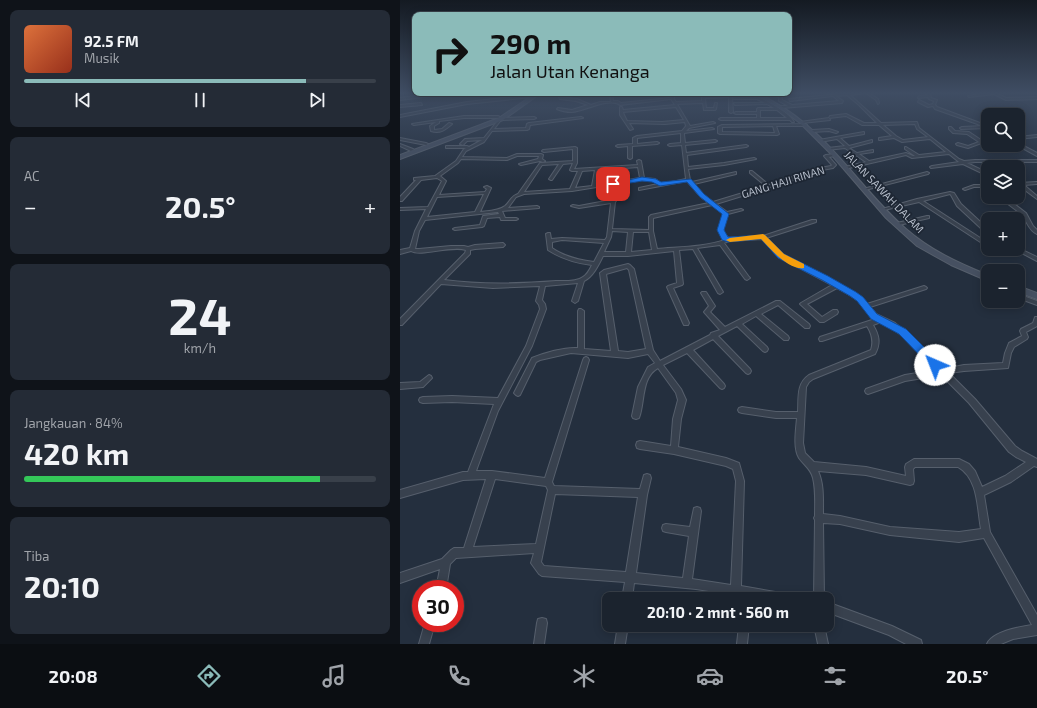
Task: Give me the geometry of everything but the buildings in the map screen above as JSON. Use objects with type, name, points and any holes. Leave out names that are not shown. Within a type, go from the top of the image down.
[{"type":"street","points":[[414,124],[430,122]]},
{"type":"street","points":[[438,122],[432,126],[433,131],[442,130],[450,124]]},
{"type":"street","points":[[400,154],[488,122]]},
{"type":"street","points":[[400,157],[489,122]]},
{"type":"street","points":[[447,147],[469,147],[482,143],[498,122]]},
{"type":"street","points":[[492,130],[526,129],[529,124],[546,122]]},
{"type":"street","points":[[627,122],[631,129]]},
{"type":"street","points":[[643,122],[673,122]]},
{"type":"street","points":[[686,122],[688,127]]},
{"type":"street","points":[[761,122],[762,126]]},
{"type":"street","points":[[797,122],[801,124]]},
{"type":"street","name":"JALAN SAWAH DALAM","points":[[798,122],[812,131],[828,150],[913,238],[931,251],[981,279]]},
{"type":"street","points":[[774,126],[776,134],[765,137],[721,134],[720,127],[774,126],[810,122]]},
{"type":"street","points":[[856,122],[859,124],[917,124],[918,128],[950,153],[964,163],[981,172]]},
{"type":"street","points":[[713,123],[688,127],[683,133],[688,180],[702,196],[726,214]]},
{"type":"street","points":[[879,124],[901,141],[931,138]]},
{"type":"street","points":[[943,128],[981,127]]},
{"type":"street","points":[[950,128],[954,132],[968,132],[982,142],[968,147],[958,144]]},
{"type":"street","points":[[635,144],[635,138],[637,137],[669,132],[683,133],[712,129]]},
{"type":"street","points":[[705,130],[709,137]]},
{"type":"street","points":[[812,131],[829,130],[836,132]]},
{"type":"street","points":[[820,140],[863,133]]},
{"type":"street","points":[[1025,137],[1037,136]]},
{"type":"street","points":[[880,139],[895,137]]},
{"type":"street","points":[[838,138],[847,147],[869,163]]},
{"type":"street","points":[[400,139],[426,144]]},
{"type":"street","points":[[462,144],[466,140],[485,139]]},
{"type":"street","points":[[670,145],[715,141]]},
{"type":"street","points":[[828,150],[871,141]]},
{"type":"street","points":[[618,146],[657,143]]},
{"type":"street","points":[[540,160],[544,151],[544,144]]},
{"type":"street","points":[[400,145],[412,150]]},
{"type":"street","points":[[630,145],[630,158]]},
{"type":"street","points":[[685,154],[746,146]]},
{"type":"street","points":[[437,178],[438,175],[454,164],[469,147]]},
{"type":"street","points":[[544,151],[575,148],[572,170],[640,166]]},
{"type":"street","points":[[906,148],[918,156]]},
{"type":"street","points":[[1025,148],[1037,155]]},
{"type":"street","points":[[856,154],[872,151]]},
{"type":"street","points":[[846,168],[906,154],[912,157],[950,153]]},
{"type":"street","points":[[460,158],[507,158],[517,155],[541,155]]},
{"type":"street","name":"GANG HAJI RINAN","points":[[651,231],[651,218],[653,216],[705,206],[834,166],[827,156],[833,155]]},
{"type":"street","points":[[687,168],[754,159]]},
{"type":"street","points":[[521,164],[540,160],[574,161]]},
{"type":"street","points":[[932,167],[1000,160],[1037,161]]},
{"type":"street","points":[[520,194],[541,164],[574,161]]},
{"type":"street","points":[[639,161],[642,179]]},
{"type":"street","points":[[551,179],[562,162]]},
{"type":"street","points":[[594,187],[597,169]]},
{"type":"street","points":[[572,190],[580,170]]},
{"type":"street","points":[[751,172],[768,186]]},
{"type":"street","points":[[865,189],[927,173]]},
{"type":"street","points":[[691,184],[735,174]]},
{"type":"street","points":[[400,200],[417,179],[437,178],[444,181],[417,231],[412,250]]},
{"type":"street","points":[[455,230],[482,226],[485,217],[501,212],[507,207],[515,196],[520,194],[572,190],[642,179],[654,180],[660,184]]},
{"type":"street","points":[[640,189],[660,184],[688,180]]},
{"type":"street","points":[[1025,184],[1037,183]]},
{"type":"street","points":[[441,282],[478,286],[543,284],[582,280],[586,278],[596,264],[607,242],[614,201],[614,192],[610,184]]},
{"type":"street","points":[[965,189],[981,186]]},
{"type":"street","points":[[477,213],[489,188],[486,187]]},
{"type":"street","points":[[1025,189],[1037,198]]},
{"type":"street","points":[[436,196],[487,192]]},
{"type":"street","points":[[400,193],[407,193]]},
{"type":"street","points":[[884,209],[951,193],[959,205],[981,225]]},
{"type":"street","points":[[919,200],[981,240]]},
{"type":"street","points":[[573,206],[579,207],[614,201]]},
{"type":"street","points":[[1011,204],[1024,214],[1031,227],[1037,233]]},
{"type":"street","points":[[423,219],[501,212],[537,207]]},
{"type":"street","points":[[400,209],[430,208]]},
{"type":"street","points":[[726,214],[741,210]]},
{"type":"street","points":[[501,212],[504,219],[516,219]]},
{"type":"street","points":[[726,214],[721,230],[722,234],[728,240]]},
{"type":"street","points":[[899,224],[927,217]]},
{"type":"street","points":[[601,254],[628,254],[676,249],[720,243],[728,240],[763,237],[814,221]]},
{"type":"street","points":[[610,230],[651,231],[655,251]]},
{"type":"street","points":[[628,254],[631,230]]},
{"type":"street","points":[[548,234],[550,249],[560,256],[579,262],[596,264]]},
{"type":"street","points":[[763,237],[781,256],[823,277],[860,299],[874,316],[902,331],[972,401],[1012,449],[1018,454],[1035,462]]},
{"type":"street","points":[[549,241],[562,238],[607,242]]},
{"type":"street","points":[[720,243],[747,278]]},
{"type":"street","points":[[400,252],[412,250],[414,252],[424,252],[456,247],[466,247],[468,249],[503,245]]},
{"type":"street","points":[[694,247],[720,292]]},
{"type":"street","points":[[400,323],[468,254],[468,249]]},
{"type":"street","points":[[676,249],[680,284],[670,288],[686,323]]},
{"type":"street","points":[[1025,253],[1037,258]]},
{"type":"street","points":[[615,354],[604,273],[606,271],[628,266],[631,269],[654,357],[679,391],[682,400],[677,420],[674,450]]},
{"type":"street","points":[[575,301],[582,280]]},
{"type":"street","points":[[471,475],[495,410],[529,346],[543,309],[542,304],[539,301],[543,284]]},
{"type":"street","points":[[835,312],[822,320],[803,304],[837,285]]},
{"type":"street","points":[[866,306],[924,288]]},
{"type":"street","points":[[1025,292],[1037,296]]},
{"type":"street","points":[[704,293],[712,306],[707,312],[721,327]]},
{"type":"street","points":[[1025,299],[1037,303]]},
{"type":"street","points":[[518,393],[534,360],[565,350],[581,350],[654,357],[688,349],[713,335],[721,327],[737,323],[778,302],[807,326]]},
{"type":"street","points":[[581,311],[581,350]]},
{"type":"street","points":[[756,313],[786,338]]},
{"type":"street","points":[[868,391],[905,378],[964,368],[1006,366],[1011,345],[1026,337],[1024,330],[1035,324],[1037,319]]},
{"type":"street","points":[[822,339],[880,320]]},
{"type":"street","points":[[737,323],[766,349]]},
{"type":"street","points":[[819,592],[817,478],[812,466],[802,455],[799,443],[803,386],[807,380],[873,352],[876,347],[876,342],[874,331],[869,324]]},
{"type":"street","points":[[713,335],[748,371]]},
{"type":"street","points":[[688,349],[722,386]]},
{"type":"street","points":[[636,416],[641,387],[654,357]]},
{"type":"street","points":[[586,360],[550,486],[540,548],[536,563],[542,571],[630,577],[736,589],[741,592]]},
{"type":"street","points":[[400,386],[421,385],[429,378]]},
{"type":"street","points":[[423,400],[452,399],[500,401]]},
{"type":"street","points":[[742,410],[776,415],[801,415]]},
{"type":"street","points":[[640,444],[674,450],[726,462],[736,466],[740,481],[736,589]]},
{"type":"street","points":[[979,493],[1008,479],[1035,462]]},
{"type":"street","points":[[812,466],[866,471],[910,480],[909,467],[914,463],[959,463],[965,465],[972,473],[979,493],[986,533],[1037,625]]},
{"type":"street","points":[[400,494],[452,478],[471,475],[492,475],[550,486],[643,493]]},
{"type":"street","points":[[467,552],[492,475]]},
{"type":"street","points":[[628,592],[643,493],[647,478]]},
{"type":"street","points":[[687,584],[697,511]]},
{"type":"street","points":[[818,518],[840,520],[890,531],[959,537],[986,533]]},
{"type":"street","points":[[666,528],[694,532]]},
{"type":"street","points":[[400,578],[445,563],[454,553],[540,548]]},
{"type":"street","points":[[443,580],[445,563]]},
{"type":"street","points":[[834,610],[892,631],[918,644]]},
{"type":"street","points":[[539,644],[542,623]]},
{"type":"street","points":[[992,644],[998,639],[1015,633],[1037,630]]},
{"type":"street","points":[[424,644],[427,632]]},
{"type":"street","points":[[620,644],[622,632]]},
{"type":"street","points":[[742,644],[743,632]]},
{"type":"street","points":[[820,632],[823,644]]},
{"type":"waterway","points":[[482,124],[487,122]]},
{"type":"slow traffic","points":[[730,240],[761,236],[781,256],[801,266]]},
{"type":"route","points":[[613,184],[642,179],[654,180],[660,184],[688,180],[702,196],[726,214],[721,224],[722,234],[725,238],[728,240],[763,237],[781,256],[825,278],[860,299],[874,316],[902,331],[935,365]]}]
